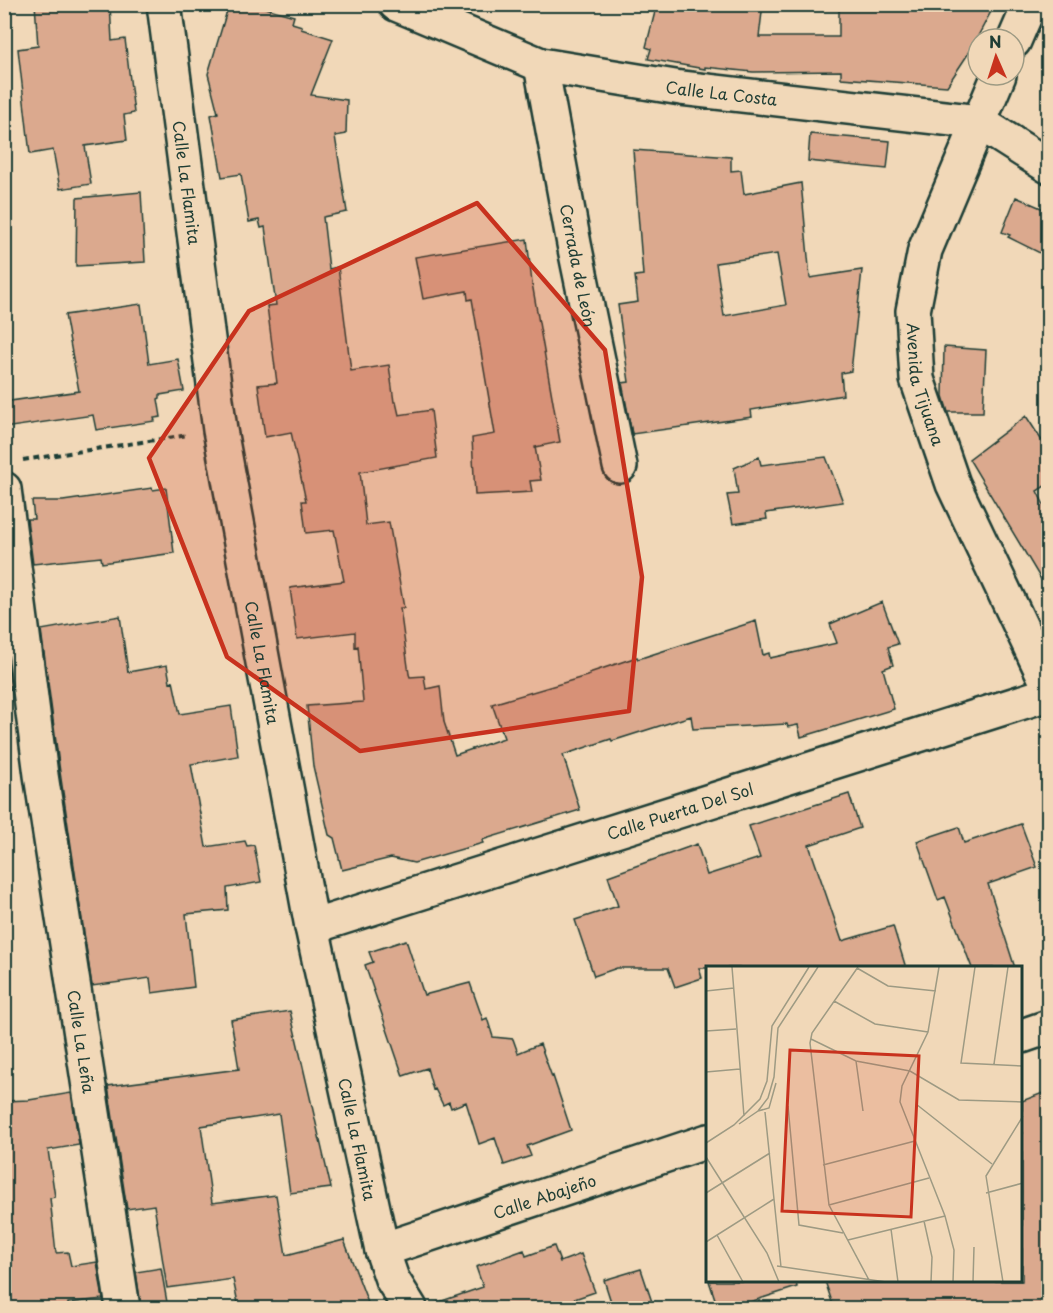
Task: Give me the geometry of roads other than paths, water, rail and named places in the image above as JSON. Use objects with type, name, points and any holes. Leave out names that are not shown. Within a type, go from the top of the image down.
[{"type":"street","name":"Calle La Flamita","points":[[164,4],[220,430],[312,927],[382,1250],[392,1279],[410,1308]]},
{"type":"street","name":"Calle La Costa","points":[[396,4],[542,65],[681,88],[979,122],[1048,166]]},
{"type":"street","points":[[1020,27],[1030,4]]},
{"type":"street","name":"Cerrada de León","points":[[542,65],[574,244],[620,466]]},
{"type":"street","name":"Avenida Tijuana","points":[[994,87],[925,250],[913,311],[917,380],[953,484],[1048,684]]},
{"type":"street","name":"Calle La Leña","points":[[10,475],[41,775],[123,1308]]},
{"type":"street","name":"Calle Puerta Del Sol","points":[[312,927],[1048,694]]},
{"type":"street","points":[[1023,1036],[1048,1027]]},
{"type":"street","name":"Calle Abajeño","points":[[382,1250],[706,1142]]}]
